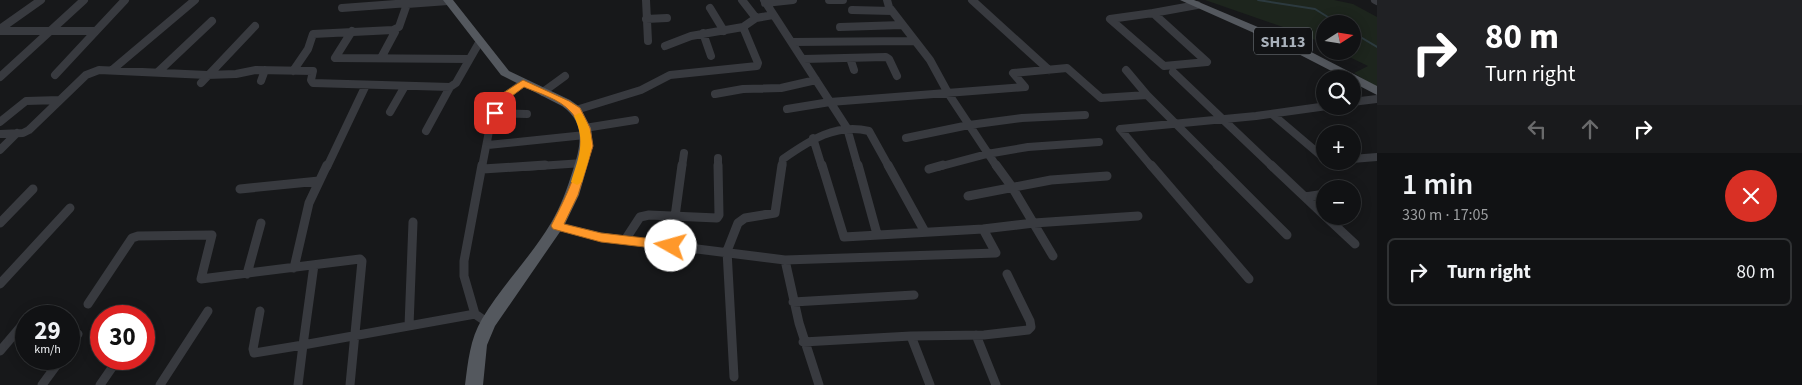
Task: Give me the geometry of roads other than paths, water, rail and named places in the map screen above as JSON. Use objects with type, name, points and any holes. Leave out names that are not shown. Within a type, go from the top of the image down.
[{"type":"main road","points":[[448,0],[505,74],[566,103],[576,110],[585,132],[587,146],[572,195],[557,226],[488,322],[480,345],[474,385]]},
{"type":"main road","name":"SH113","points":[[1176,0],[1242,22],[1318,58],[1377,91]]},
{"type":"main road","name":"SH113","points":[[1191,4],[1245,27],[1332,70]]},
{"type":"main road","points":[[1361,88],[1377,98]]},
{"type":"street","points":[[0,30],[40,0]]},
{"type":"street","points":[[0,77],[84,0]]},
{"type":"street","points":[[55,75],[125,0]]},
{"type":"street","points":[[112,70],[195,0]]},
{"type":"street","points":[[342,8],[448,0]]},
{"type":"street","points":[[646,0],[648,41]]},
{"type":"street","points":[[742,0],[756,18]]},
{"type":"street","points":[[764,2],[793,0]]},
{"type":"street","points":[[829,0],[843,0]]},
{"type":"street","points":[[887,0],[902,25],[930,60],[948,93],[987,154],[1012,188],[1053,256]]},
{"type":"street","points":[[972,0],[1048,70]]},
{"type":"street","points":[[764,2],[847,128],[877,234]]},
{"type":"street","points":[[293,71],[308,49],[313,34],[397,28],[405,6],[409,3]]},
{"type":"street","points":[[1153,13],[1156,18],[1207,62],[1164,66],[1110,19],[1153,13],[1191,4]]},
{"type":"street","points":[[710,8],[724,31]]},
{"type":"street","points":[[852,10],[892,11]]},
{"type":"street","points":[[665,46],[704,33],[743,27],[756,18],[774,15]]},
{"type":"street","points":[[646,19],[667,18]]},
{"type":"street","points":[[159,71],[212,21]]},
{"type":"street","points":[[840,27],[902,25]]},
{"type":"street","points":[[201,82],[255,26]]},
{"type":"street","points":[[576,110],[641,90],[670,75],[757,66],[758,63],[743,27]]},
{"type":"street","points":[[0,30],[96,32]]},
{"type":"street","points":[[352,31],[335,58],[469,59]]},
{"type":"street","points":[[381,58],[395,32]]},
{"type":"street","points":[[704,33],[711,56]]},
{"type":"street","points":[[426,131],[450,87],[456,83],[480,41]]},
{"type":"street","points":[[792,42],[914,41]]},
{"type":"street","points":[[803,59],[888,57],[897,76]]},
{"type":"street","points":[[850,58],[854,70]]},
{"type":"street","points":[[787,109],[830,102],[1025,87],[1013,73],[1063,68],[1070,69],[1101,98],[1147,95]]},
{"type":"street","points":[[0,134],[29,130],[91,72],[99,70],[159,71],[208,75],[265,70],[314,72],[311,80],[313,83],[450,87]]},
{"type":"street","points":[[261,80],[265,70]]},
{"type":"street","points":[[1126,70],[1147,95],[1287,235]]},
{"type":"street","points":[[1173,72],[1316,207]]},
{"type":"street","points":[[543,92],[565,76]]},
{"type":"street","points":[[715,94],[743,89],[781,88],[816,80]]},
{"type":"street","points":[[475,314],[464,276],[464,262],[488,145],[491,121],[504,97],[523,83]]},
{"type":"street","points":[[294,268],[309,203],[366,85]]},
{"type":"street","points":[[390,112],[405,86]]},
{"type":"street","points":[[1361,101],[1377,98]]},
{"type":"street","points":[[0,122],[26,101],[60,100]]},
{"type":"street","points":[[1250,279],[1120,129],[1272,114],[1316,108]]},
{"type":"street","points":[[495,113],[527,114]]},
{"type":"street","points":[[1272,114],[1316,151]]},
{"type":"street","points":[[906,138],[969,125],[1022,118],[1085,115]]},
{"type":"street","points":[[488,145],[585,132],[635,120]]},
{"type":"street","points":[[734,377],[727,251],[738,223],[746,218],[775,213],[783,159],[814,138],[847,128],[865,130],[871,133],[925,232]]},
{"type":"street","points":[[0,150],[18,133]]},
{"type":"street","points":[[814,138],[844,237],[983,229],[1034,223],[1138,216]]},
{"type":"street","points":[[929,168],[987,154],[1028,147],[1099,142]]},
{"type":"street","points":[[671,246],[684,153]]},
{"type":"street","points":[[1361,158],[1377,157]]},
{"type":"street","points":[[625,240],[640,217],[676,216],[714,219],[719,215],[718,158]]},
{"type":"street","points":[[483,169],[583,163]]},
{"type":"street","points":[[968,196],[1051,180],[1107,176]]},
{"type":"street","points":[[240,189],[319,181]]},
{"type":"street","points":[[0,223],[34,189]]},
{"type":"street","points":[[1305,197],[1316,195]]},
{"type":"street","points":[[0,284],[70,208]]},
{"type":"street","points":[[409,326],[413,222]]},
{"type":"street","points":[[247,274],[261,223]]},
{"type":"street","points":[[1335,225],[1355,244]]},
{"type":"street","points":[[557,226],[601,237],[727,251],[785,260],[996,254],[983,229]]},
{"type":"street","points":[[88,304],[135,236],[212,235],[201,279],[294,268],[356,258],[362,261],[350,385]]},
{"type":"street","points":[[785,260],[803,342],[819,385]]},
{"type":"street","points":[[298,385],[314,265]]},
{"type":"street","points":[[803,342],[911,336],[976,335],[1028,330],[1031,327],[1030,321],[1007,274]]},
{"type":"street","points":[[793,302],[914,295]]},
{"type":"street","points":[[160,385],[208,311]]},
{"type":"street","points":[[260,311],[252,349],[254,353],[475,314],[488,322]]},
{"type":"street","points":[[0,351],[15,333]]},
{"type":"street","points":[[976,335],[996,385]]},
{"type":"street","points":[[911,336],[930,385]]},
{"type":"street","points":[[42,385],[53,370]]},
{"type":"street","points":[[100,385],[110,370]]},
{"type":"waterway","points":[[1258,0],[1315,9],[1325,15]]},
{"type":"waterway","points":[[1361,37],[1377,47]]}]
